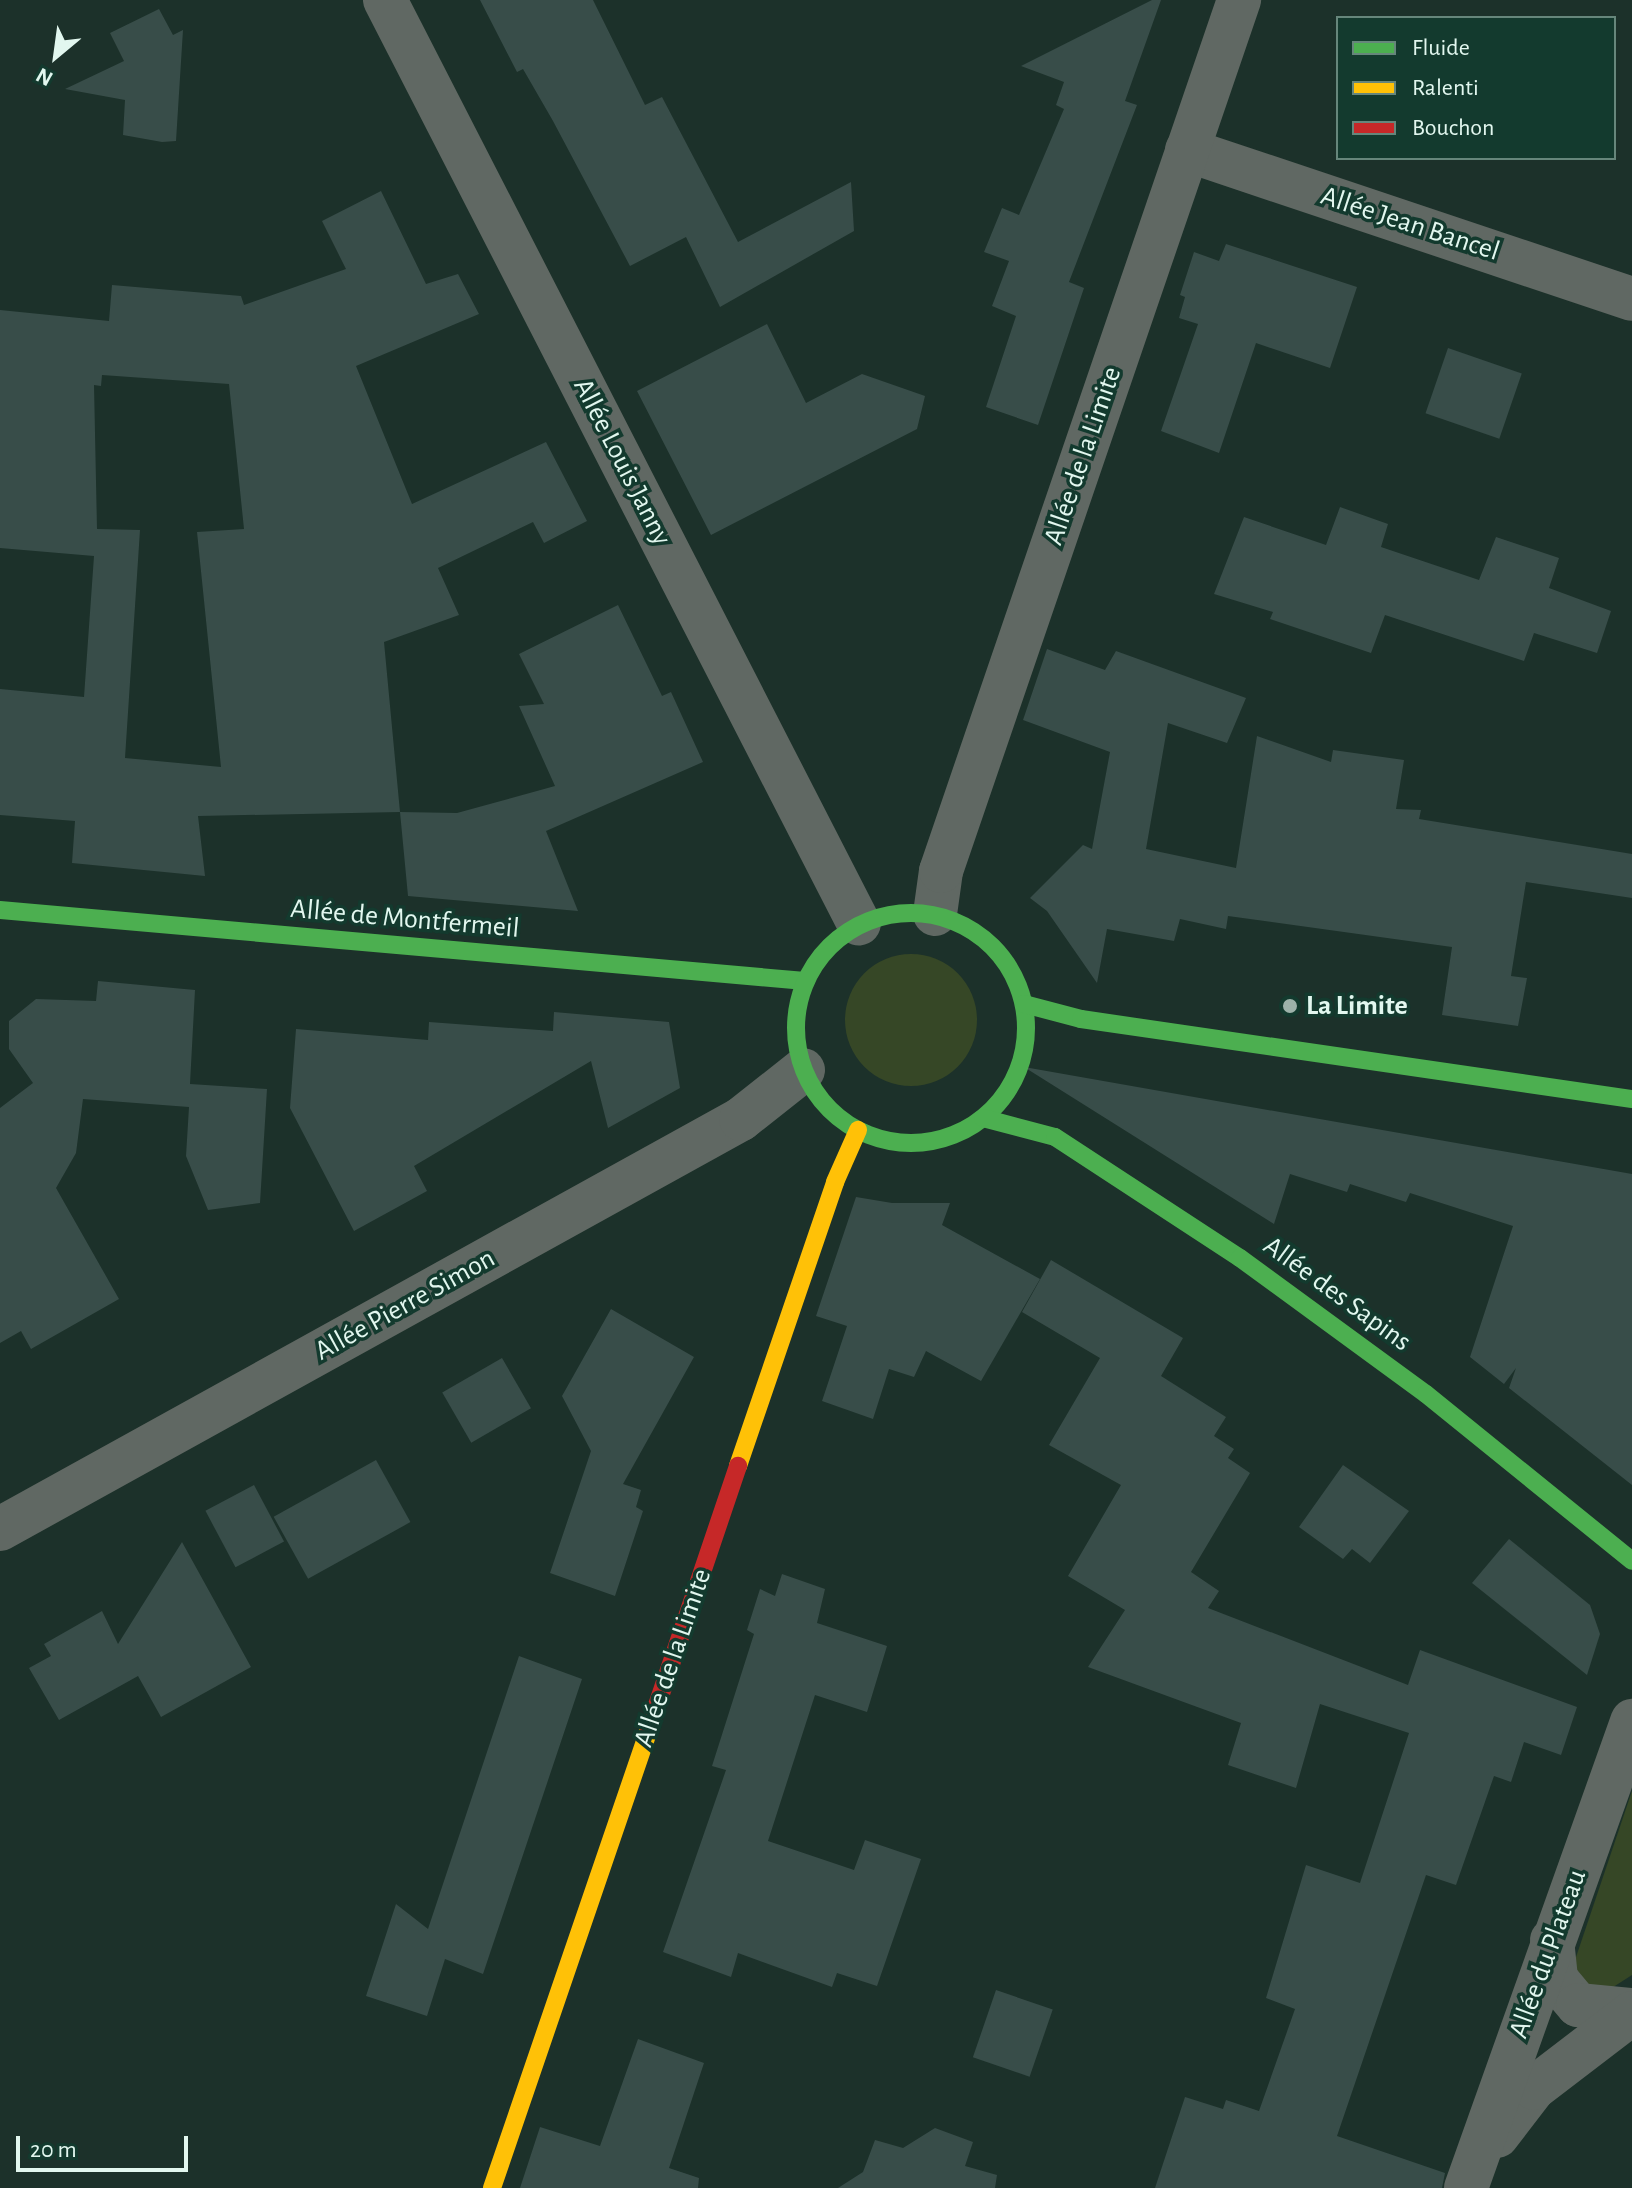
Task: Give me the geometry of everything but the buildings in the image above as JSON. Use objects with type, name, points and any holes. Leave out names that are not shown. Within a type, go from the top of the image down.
[{"type":"main road","name":"Allée de Montfermeil","points":[[0,910],[805,981]]},
{"type":"main road","points":[[896,912],[935,914],[967,926],[994,946],[1013,973],[1024,1004],[1026,1036],[1020,1067],[1005,1095],[983,1118],[955,1135],[922,1143],[890,1141],[858,1130],[834,1115],[803,1070],[796,1010],[805,981],[827,947],[859,924],[896,912]]},
{"type":"main road","points":[[1024,1004],[1081,1019],[1632,1099]]},
{"type":"main road","name":"Allée des Sapins","points":[[983,1118],[1055,1137],[1240,1258],[1426,1394],[1632,1561]]},
{"type":"main road","name":"Allée de la Limite","points":[[492,2188],[830,1197],[858,1130]]},
{"type":"street","name":"Allée Louis Janny","points":[[385,0],[859,924]]},
{"type":"street","name":"Allée de la Limite","points":[[935,914],[941,871],[1239,0]]},
{"type":"street","name":"Allée Jean Bancel","points":[[1187,150],[1632,299]]},
{"type":"street","name":"Allée Pierre Simon","points":[[0,1529],[741,1119],[803,1070]]},
{"type":"street","name":"Allée du Plateau","points":[[1469,2179],[1632,1721]]},
{"type":"street","points":[[1552,1940],[1556,1979],[1578,2005],[1632,2011]]},
{"type":"street","points":[[1469,2179],[1534,2088],[1632,2011]]},
{"type":"green space","points":[[911,954],[936,959],[958,973],[972,995],[977,1020],[972,1045],[958,1067],[936,1081],[911,1086],[886,1081],[864,1067],[850,1045],[845,1020],[850,995],[864,973],[886,959]]},
{"type":"green space","points":[[1632,1791],[1632,1975],[1607,1991],[1584,1988],[1574,1963]]},
{"type":"traffic: fast","points":[[0,910],[805,981]]},
{"type":"traffic: fast","points":[[911,913],[933,915],[955,922],[975,932],[992,947],[1007,964],[1017,984],[1024,1006],[1026,1028],[1024,1050],[1017,1072],[1007,1092],[992,1109],[975,1124],[955,1134],[933,1141],[911,1143],[889,1141],[867,1134],[847,1124],[830,1109],[815,1092],[805,1072],[798,1050],[796,1028],[798,1006],[805,984],[815,964],[830,947],[847,932],[867,922],[889,915],[911,913]]},
{"type":"traffic: fast","points":[[1024,1004],[1081,1019],[1632,1099]]},
{"type":"traffic: fast","points":[[983,1118],[1055,1137],[1240,1258],[1426,1394],[1632,1561]]},
{"type":"traffic: slow","points":[[738,1466],[835,1182],[858,1130]]},
{"type":"traffic: slow","points":[[492,2188],[649,1729]]},
{"type":"traffic: jam","points":[[649,1729],[738,1466]]},
{"type":"place","name":"La Limite","points":[[1290,1006]]}]
